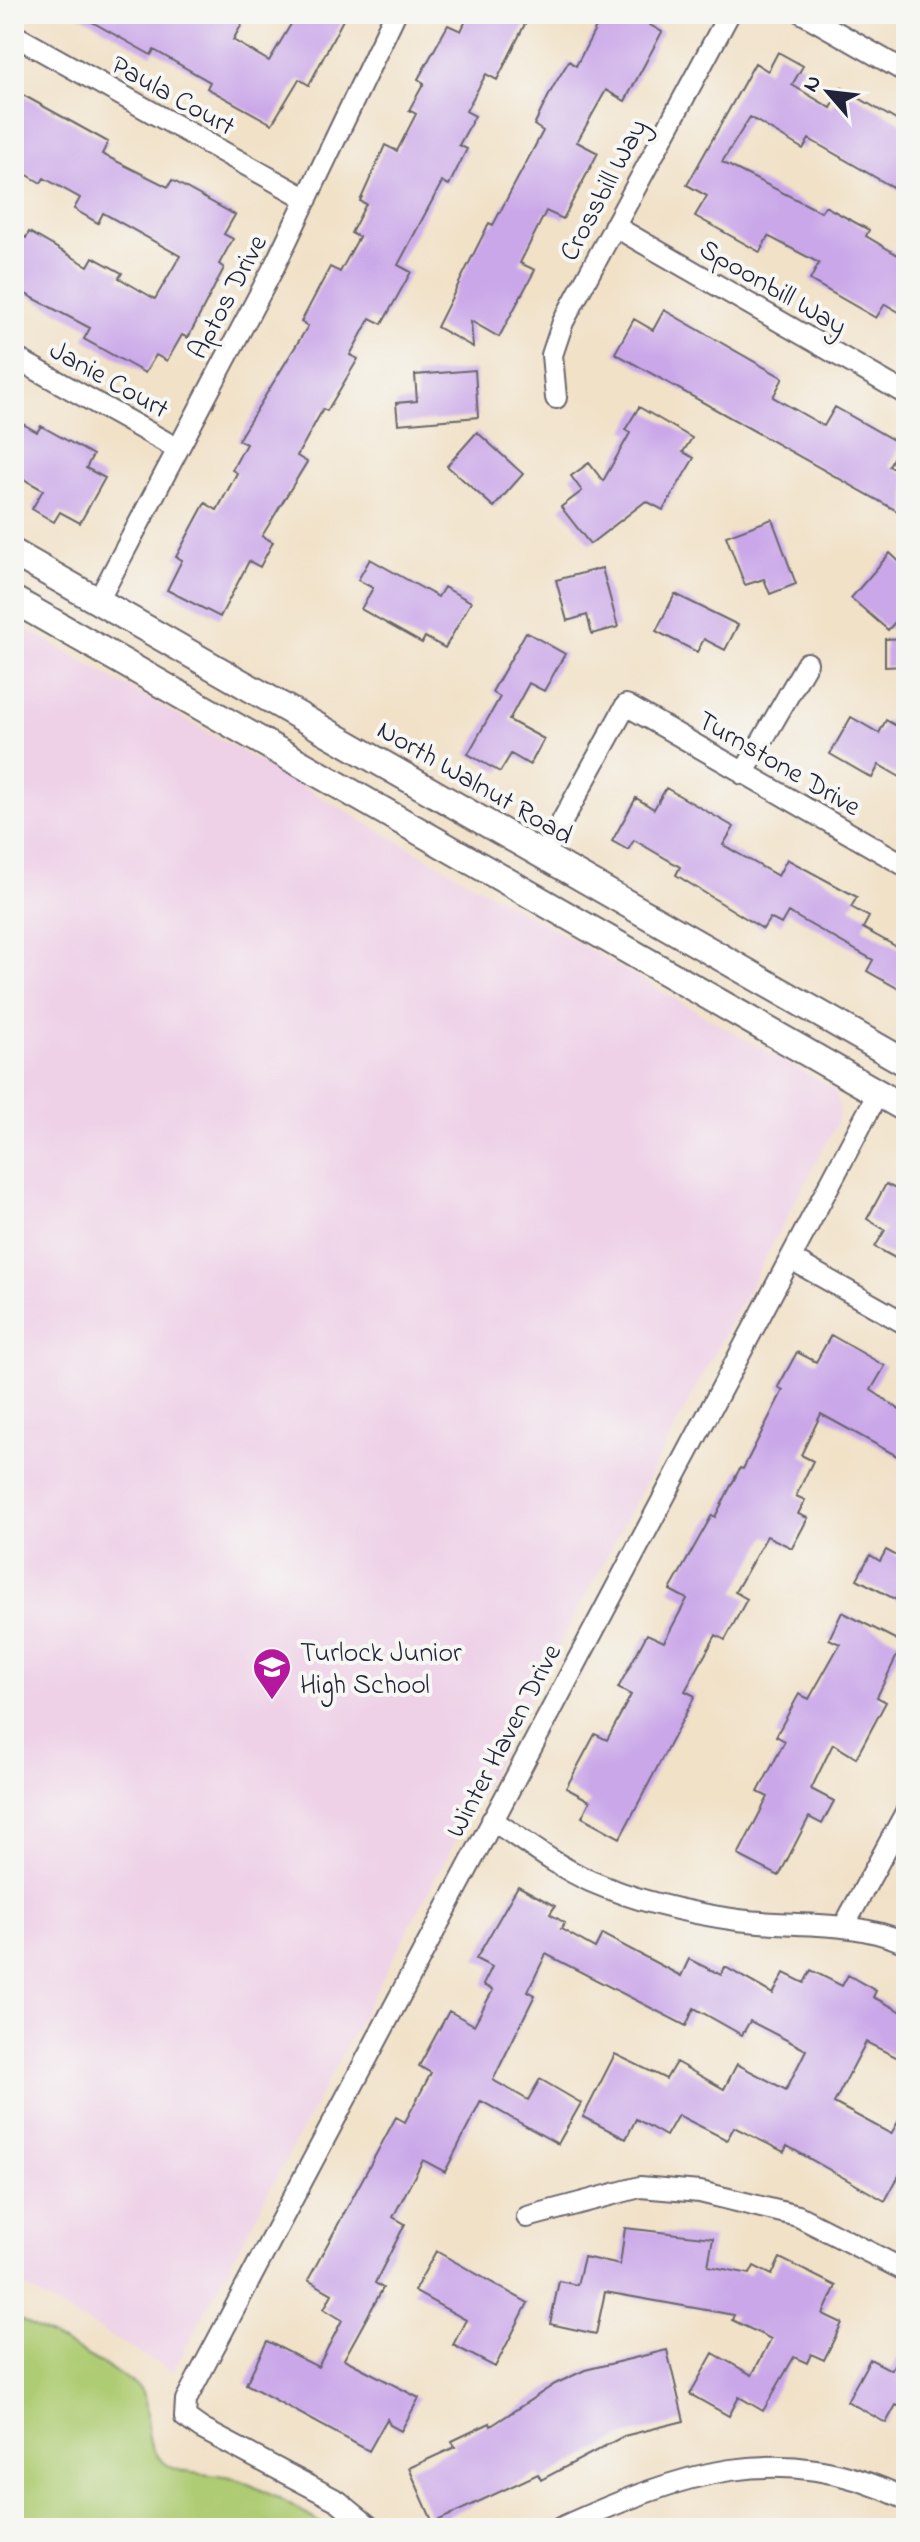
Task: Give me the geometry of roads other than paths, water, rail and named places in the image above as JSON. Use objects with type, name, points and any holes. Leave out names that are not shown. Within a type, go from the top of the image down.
[{"type":"street","name":"Aptos Drive","points":[[98,601],[307,199],[395,14]]},
{"type":"street","name":"Crossbill Way","points":[[556,398],[551,370],[556,340],[729,14]]},
{"type":"street","points":[[804,14],[906,72]]},
{"type":"street","name":"Paula Court","points":[[14,35],[307,199]]},
{"type":"street","name":"Spoonbill Way","points":[[614,226],[906,394]]},
{"type":"street","name":"Janie Court","points":[[14,357],[178,449]]},
{"type":"street","name":"North Walnut Road","points":[[14,553],[906,1063]]},
{"type":"street","points":[[14,600],[906,1109]]},
{"type":"street","points":[[743,774],[807,663]]},
{"type":"street","name":"Turnstone Drive","points":[[543,856],[626,705],[906,866]]},
{"type":"street","name":"Winter Haven Drive","points":[[371,2528],[338,2501],[185,2417],[186,2400],[878,1093]]},
{"type":"street","points":[[791,1259],[906,1324]]},
{"type":"street","points":[[844,1926],[906,1812]]},
{"type":"street","points":[[492,1820],[588,1880],[628,1894],[698,1914],[741,1920],[844,1926],[888,1935],[906,1943]]},
{"type":"street","points":[[527,2217],[640,2187],[700,2192],[798,2216],[906,2271]]},
{"type":"street","points":[[560,2528],[671,2481],[759,2466],[805,2468],[849,2476],[906,2499]]},
{"type":"place","name":"Turlock Junior High School","points":[[272,1701]]}]
